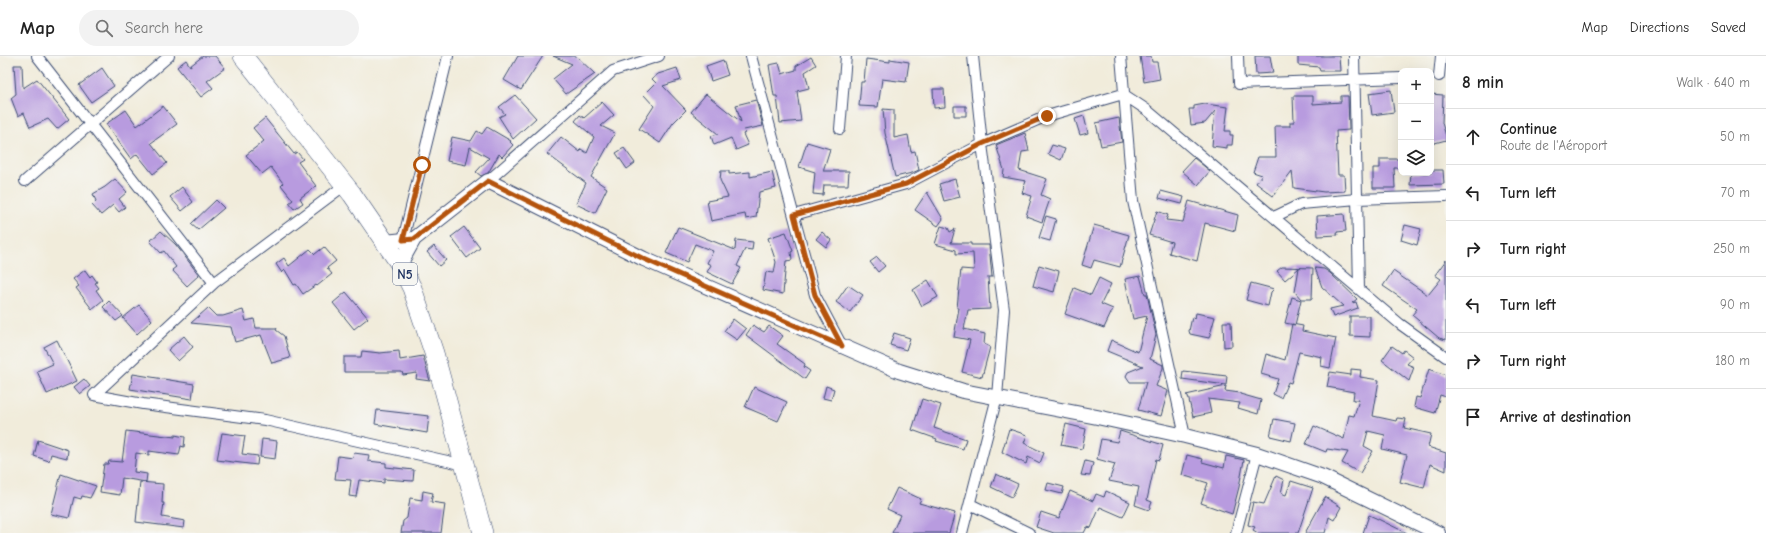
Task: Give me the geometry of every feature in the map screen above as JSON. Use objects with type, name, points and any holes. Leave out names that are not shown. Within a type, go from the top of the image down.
[{"type":"highway","name":"N5","points":[[243,56],[345,185],[401,240],[400,264],[412,288],[434,353],[483,533]]},
{"type":"street","points":[[36,56],[91,124],[214,283]]},
{"type":"street","points":[[25,181],[169,56]]},
{"type":"street","points":[[400,264],[401,240],[448,56]]},
{"type":"street","points":[[401,240],[488,181],[613,71],[659,56]]},
{"type":"street","points":[[752,56],[815,295],[842,346]]},
{"type":"street","points":[[840,129],[846,56]]},
{"type":"street","points":[[962,533],[998,397],[1004,310],[982,144],[974,56]]},
{"type":"street","points":[[1121,56],[1133,201],[1185,436]]},
{"type":"street","points":[[1238,56],[1239,84],[1398,78]]},
{"type":"street","points":[[1354,56],[1359,289]]},
{"type":"street","points":[[1439,76],[1441,56]]},
{"type":"street","points":[[794,215],[906,184],[982,144],[1047,116],[1123,94],[1147,110],[1400,324],[1446,357]]},
{"type":"street","points":[[488,181],[644,259],[899,371],[963,391],[1185,436],[1257,454],[1323,477],[1438,533]]},
{"type":"street","points":[[345,185],[214,283],[94,395],[143,404],[265,420],[465,464]]},
{"type":"street","points":[[1274,217],[1301,204],[1356,199],[1446,196]]},
{"type":"street","points":[[1237,533],[1257,454]]},
{"type":"street","points":[[970,504],[1029,533]]},
{"type":"building","points":[[203,56],[215,56],[225,68],[207,81],[213,88],[201,97],[177,67],[186,60],[190,66]]},
{"type":"building","points":[[518,56],[543,56],[521,90],[504,80]]},
{"type":"building","points":[[553,56],[576,56],[595,74],[566,94],[553,79],[572,64]]},
{"type":"building","points":[[1140,56],[1151,56],[1152,62],[1157,62],[1160,79],[1144,82]]},
{"type":"building","points":[[1255,56],[1270,56],[1273,73],[1256,74]]},
{"type":"building","points":[[1298,56],[1339,56],[1340,71],[1320,71],[1319,67],[1298,65]]},
{"type":"building","points":[[811,57],[816,65],[805,72],[809,88],[797,91],[801,121],[780,123],[777,96],[774,96],[769,65],[779,63],[782,74],[796,70],[796,66]]},
{"type":"building","points":[[866,59],[890,62],[890,59],[909,62],[906,82],[882,79],[878,107],[859,106],[861,82],[864,82]]},
{"type":"building","points":[[723,60],[728,75],[711,81],[706,66]]},
{"type":"building","points":[[14,65],[22,65],[23,88],[37,79],[69,119],[57,129],[48,119],[30,127],[24,113],[18,116],[11,98],[16,94]]},
{"type":"building","points":[[102,68],[114,86],[91,102],[79,85]]},
{"type":"building","points":[[677,68],[681,80],[663,86],[686,110],[673,123],[660,143],[639,129],[654,106],[644,95],[656,83],[652,79],[658,74]]},
{"type":"building","points":[[933,89],[944,89],[945,107],[934,108]]},
{"type":"building","points":[[1391,90],[1394,112],[1372,115],[1369,93]]},
{"type":"building","points":[[706,94],[741,122],[736,105],[756,100],[763,126],[744,130],[745,133],[743,134],[748,145],[736,150],[731,138],[714,145],[711,136],[718,134],[691,112]]},
{"type":"building","points":[[1434,94],[1443,95],[1442,123],[1446,140],[1434,143]]},
{"type":"building","points":[[515,95],[536,118],[513,139],[499,117],[505,114],[499,107]]},
{"type":"building","points":[[1293,96],[1313,96],[1313,104],[1341,102],[1341,96],[1348,96],[1349,130],[1336,131],[1338,175],[1344,175],[1345,191],[1324,192],[1294,188],[1292,171],[1273,196],[1256,183],[1262,175],[1253,172],[1258,157],[1276,157],[1275,126],[1290,126],[1290,122],[1294,122]]},
{"type":"building","points":[[602,102],[614,115],[601,126],[615,133],[591,177],[607,188],[595,213],[576,204],[586,183],[547,154],[561,137],[580,152],[581,149],[587,153],[594,137],[575,121],[580,115],[584,118]]},
{"type":"building","points":[[1205,104],[1228,107],[1225,131],[1230,131],[1230,135],[1233,135],[1232,145],[1227,145],[1227,148],[1212,146],[1215,111],[1205,123],[1191,125],[1189,109],[1194,109],[1194,106]]},
{"type":"building","points":[[163,106],[177,124],[151,143],[167,163],[153,174],[137,154],[131,159],[106,124],[126,110],[137,126]]},
{"type":"building","points":[[954,106],[966,106],[966,116],[954,116]]},
{"type":"building","points":[[883,109],[894,110],[894,138],[908,135],[911,152],[915,151],[919,170],[895,177],[885,133]]},
{"type":"building","points":[[1084,116],[1088,133],[1080,135],[1075,119]]},
{"type":"building","points":[[265,118],[294,154],[297,152],[303,159],[298,162],[316,186],[300,198],[303,203],[294,209],[289,203],[293,200],[281,185],[283,183],[271,167],[262,174],[246,155],[264,141],[253,128]]},
{"type":"building","points":[[1119,118],[1122,142],[1101,146],[1096,123]]},
{"type":"building","points":[[487,127],[511,141],[510,142],[513,145],[502,157],[499,154],[488,173],[481,176],[476,172],[489,158],[470,147],[466,165],[447,161],[452,137],[471,141],[477,131],[482,134]]},
{"type":"building","points":[[1025,133],[1029,151],[1022,152],[1019,170],[1047,179],[1041,195],[1050,199],[1042,222],[1026,216],[1032,196],[1022,193],[1026,181],[1003,177],[1004,170],[996,145]]},
{"type":"building","points":[[807,142],[830,149],[823,171],[849,171],[848,185],[824,185],[823,195],[813,194],[815,172],[799,167]]},
{"type":"building","points":[[1052,145],[1065,149],[1061,160],[1048,154]]},
{"type":"building","points":[[624,148],[635,163],[627,169],[616,153]]},
{"type":"building","points":[[1194,158],[1210,171],[1198,185],[1182,171]]},
{"type":"building","points":[[1380,159],[1398,159],[1398,168],[1394,168],[1395,188],[1373,188],[1373,168],[1380,168]]},
{"type":"building","points":[[1434,170],[1443,170],[1444,184],[1410,185],[1411,176],[1434,176]]},
{"type":"building","points":[[721,171],[729,171],[729,174],[750,172],[750,177],[772,172],[776,188],[759,192],[756,217],[746,219],[745,214],[711,221],[707,201],[728,197],[720,180]]},
{"type":"building","points":[[115,179],[127,192],[119,199],[125,207],[119,212],[113,205],[101,215],[92,205],[96,201],[93,194]]},
{"type":"building","points":[[955,179],[960,197],[944,201],[939,184]]},
{"type":"building","points":[[182,187],[193,202],[182,211],[170,197]]},
{"type":"building","points":[[1161,191],[1184,197],[1182,204],[1159,198]]},
{"type":"building","points":[[927,192],[943,219],[938,226],[915,210]]},
{"type":"building","points":[[216,200],[224,208],[198,230],[191,224]]},
{"type":"building","points":[[1189,201],[1238,215],[1235,231],[1205,223],[1197,261],[1169,253],[1172,242],[1149,235],[1157,211],[1168,215],[1166,220],[1183,222]]},
{"type":"building","points":[[1344,214],[1346,231],[1337,232],[1338,235],[1318,236],[1317,216]]},
{"type":"building","points":[[1046,216],[1056,219],[1050,241],[1039,238]]},
{"type":"building","points":[[1094,225],[1129,235],[1120,267],[1094,260],[1091,268],[1082,265]]},
{"type":"building","points":[[1405,225],[1421,229],[1417,245],[1401,240]]},
{"type":"building","points":[[941,226],[948,228],[950,232],[955,229],[951,243],[989,245],[992,277],[988,277],[990,309],[968,310],[964,329],[985,334],[984,344],[990,347],[982,377],[962,372],[970,340],[954,337],[959,308],[957,308],[961,269],[974,270],[973,253],[956,254],[956,250],[935,244]]},
{"type":"building","points":[[464,227],[480,248],[467,258],[451,237]]},
{"type":"building","points":[[678,227],[735,250],[736,240],[753,242],[752,250],[745,249],[737,266],[741,268],[732,284],[707,272],[711,265],[707,263],[713,251],[695,244],[687,262],[666,253]]},
{"type":"building","points":[[161,231],[176,245],[199,275],[187,286],[172,270],[176,267],[164,251],[161,253],[150,241]]},
{"type":"building","points":[[786,232],[793,251],[791,252],[792,260],[786,261],[783,294],[763,290],[766,272],[774,273],[776,262],[768,238]]},
{"type":"building","points":[[822,232],[831,240],[826,247],[816,239]]},
{"type":"building","points":[[434,246],[446,260],[439,266],[427,252]]},
{"type":"building","points":[[324,247],[336,261],[327,268],[332,274],[317,286],[316,285],[303,294],[296,284],[294,285],[285,270],[282,273],[276,264],[284,258],[289,266],[310,249],[315,254]]},
{"type":"building","points":[[877,257],[885,266],[878,272],[870,262]]},
{"type":"building","points":[[1446,260],[1446,340],[1439,338],[1412,315],[1417,309],[1383,286],[1393,271],[1428,295],[1441,279],[1435,275]]},
{"type":"building","points":[[1039,265],[1059,271],[1054,292],[1033,286]]},
{"type":"building","points":[[1282,267],[1313,268],[1312,299],[1301,299],[1295,292],[1299,268],[1285,280],[1277,271]]},
{"type":"building","points":[[1315,268],[1324,269],[1330,273],[1357,299],[1352,303],[1356,302],[1358,308],[1333,317],[1330,309],[1343,306],[1322,287]]},
{"type":"building","points":[[85,270],[90,277],[92,275],[97,282],[95,283],[99,288],[96,290],[103,300],[92,309],[76,288],[79,286],[73,279]]},
{"type":"building","points":[[1140,276],[1145,294],[1147,294],[1156,335],[1150,359],[1163,365],[1156,386],[1168,391],[1161,416],[1138,410],[1146,382],[1130,382],[1126,376],[1128,372],[1143,366],[1107,351],[1111,340],[1138,352],[1147,316],[1133,319],[1125,279]]},
{"type":"building","points":[[1099,278],[1111,284],[1101,304],[1113,309],[1104,328],[1065,314],[1074,288],[1091,295]]},
{"type":"building","points":[[928,280],[938,297],[922,306],[913,290]]},
{"type":"building","points":[[1251,283],[1274,289],[1271,292],[1268,306],[1246,300]]},
{"type":"building","points":[[848,285],[863,295],[850,312],[836,302]]},
{"type":"building","points":[[346,292],[368,318],[354,329],[333,303]]},
{"type":"building","points":[[1292,297],[1301,300],[1295,325],[1285,323]]},
{"type":"building","points":[[109,301],[123,316],[116,321],[103,307]]},
{"type":"building","points":[[139,305],[152,320],[137,334],[123,318]]},
{"type":"building","points":[[208,308],[216,316],[223,316],[243,310],[246,321],[254,319],[256,328],[277,328],[276,330],[284,336],[290,358],[272,363],[261,335],[235,342],[231,327],[191,323]]},
{"type":"building","points":[[1196,313],[1215,317],[1209,338],[1190,334],[1189,331],[1192,317],[1195,318]]},
{"type":"building","points":[[1350,316],[1370,316],[1370,337],[1350,336]]},
{"type":"building","points":[[733,319],[746,329],[737,340],[724,331]]},
{"type":"building","points":[[1223,322],[1231,322],[1232,346],[1224,347]]},
{"type":"building","points":[[1292,324],[1303,326],[1302,331],[1336,338],[1330,368],[1321,366],[1322,357],[1299,352],[1291,383],[1288,382],[1281,398],[1273,394],[1278,379],[1261,374],[1266,354],[1285,360]]},
{"type":"building","points":[[753,325],[764,332],[769,326],[783,336],[777,344],[805,364],[804,367],[810,371],[805,379],[746,335]]},
{"type":"building","points":[[894,333],[910,338],[906,350],[890,345]]},
{"type":"building","points":[[184,336],[193,347],[178,361],[168,350]]},
{"type":"building","points":[[57,340],[77,381],[47,394],[37,371],[53,364],[44,347]]},
{"type":"building","points":[[1392,346],[1402,353],[1404,350],[1413,357],[1407,364],[1414,367],[1409,381],[1382,360]]},
{"type":"building","points":[[362,351],[380,353],[399,351],[400,360],[423,356],[430,381],[416,379],[417,373],[403,375],[402,372],[344,372],[344,357],[361,357]]},
{"type":"building","points":[[1351,369],[1361,370],[1360,377],[1379,380],[1373,416],[1396,421],[1397,418],[1406,419],[1404,428],[1431,434],[1428,447],[1446,453],[1446,471],[1430,464],[1424,488],[1400,482],[1407,455],[1382,449],[1385,435],[1368,431],[1364,446],[1373,451],[1360,473],[1342,463],[1348,452],[1327,449],[1326,452],[1306,444],[1314,426],[1344,439],[1349,415],[1354,416],[1359,400],[1353,400],[1354,392],[1327,387],[1330,372],[1351,375]]},
{"type":"building","points":[[1429,369],[1446,375],[1446,397],[1440,395],[1435,413],[1414,407],[1416,397],[1420,398]]},
{"type":"building","points":[[1183,371],[1227,376],[1226,385],[1182,379]]},
{"type":"building","points":[[133,374],[194,384],[192,399],[130,389]]},
{"type":"building","points":[[84,379],[90,386],[80,394],[74,387]]},
{"type":"building","points":[[826,386],[834,389],[831,400],[823,398]]},
{"type":"building","points":[[1226,386],[1225,391],[1240,393],[1261,400],[1258,414],[1238,408],[1240,403],[1208,399],[1211,413],[1193,417],[1188,396],[1186,395]]},
{"type":"building","points":[[754,387],[787,402],[778,421],[745,407]]},
{"type":"building","points":[[922,399],[941,405],[934,428],[966,439],[963,449],[936,441],[937,439],[912,430]]},
{"type":"building","points":[[377,410],[429,416],[427,433],[375,424]]},
{"type":"building","points":[[1274,419],[1295,423],[1291,441],[1270,436]]},
{"type":"building","points":[[1066,424],[1086,429],[1082,449],[1061,445]]},
{"type":"building","points":[[1009,429],[1027,435],[1024,443],[1044,453],[1040,463],[1028,457],[1026,464],[1002,452]]},
{"type":"building","points":[[126,431],[185,437],[184,447],[181,446],[179,455],[149,451],[149,455],[136,453],[134,472],[147,474],[146,482],[122,478],[120,495],[100,492],[104,464],[108,464],[109,461],[122,462]]},
{"type":"building","points":[[1120,431],[1163,445],[1159,460],[1156,459],[1147,500],[1152,502],[1149,510],[1135,505],[1139,487],[1109,481],[1115,464],[1097,459],[1101,439],[1117,442]]},
{"type":"building","points":[[222,433],[245,436],[242,454],[258,456],[257,465],[217,460]]},
{"type":"building","points":[[262,439],[277,441],[275,459],[260,457]]},
{"type":"building","points":[[38,440],[68,450],[67,458],[51,454],[49,461],[34,456]]},
{"type":"building","points":[[354,453],[369,455],[368,461],[386,463],[386,467],[414,470],[413,481],[384,479],[384,483],[359,480],[356,497],[349,496],[351,480],[335,479],[338,456],[353,458]]},
{"type":"building","points":[[1187,455],[1203,459],[1202,462],[1224,468],[1226,456],[1244,460],[1232,514],[1201,503],[1208,483],[1182,475]]},
{"type":"building","points":[[1085,461],[1093,463],[1090,476],[1081,475]]},
{"type":"building","points":[[61,474],[96,486],[90,498],[82,496],[81,499],[74,497],[69,518],[51,514]]},
{"type":"building","points":[[996,474],[1018,484],[1012,497],[991,487]]},
{"type":"building","points":[[1276,476],[1284,480],[1281,493],[1286,495],[1291,481],[1313,488],[1298,533],[1258,533],[1253,530],[1255,527],[1248,525],[1253,502],[1264,504]]},
{"type":"building","points":[[140,482],[163,484],[162,503],[164,503],[162,517],[185,521],[184,528],[136,522]]},
{"type":"building","points":[[1048,483],[1064,487],[1062,494],[1046,490]]},
{"type":"building","points":[[897,488],[921,499],[919,503],[955,513],[949,533],[892,533],[900,515],[887,509]]},
{"type":"building","points":[[423,491],[433,493],[431,502],[445,504],[441,533],[401,533],[403,521],[407,518],[410,498],[422,500]]},
{"type":"building","points":[[1070,491],[1093,501],[1096,494],[1104,497],[1106,491],[1130,502],[1123,517],[1100,507],[1091,528],[1087,527],[1084,533],[1054,533],[1036,527],[1041,512],[1059,518]]},
{"type":"building","points":[[1325,497],[1341,507],[1334,520],[1329,517],[1325,533],[1305,533]]},
{"type":"building","points":[[1369,515],[1378,519],[1407,533],[1363,533]]},
{"type":"route","points":[[422,165],[403,240],[414,239],[488,181],[644,259],[842,346],[815,295],[794,215],[906,184],[982,144],[1047,116]]}]
